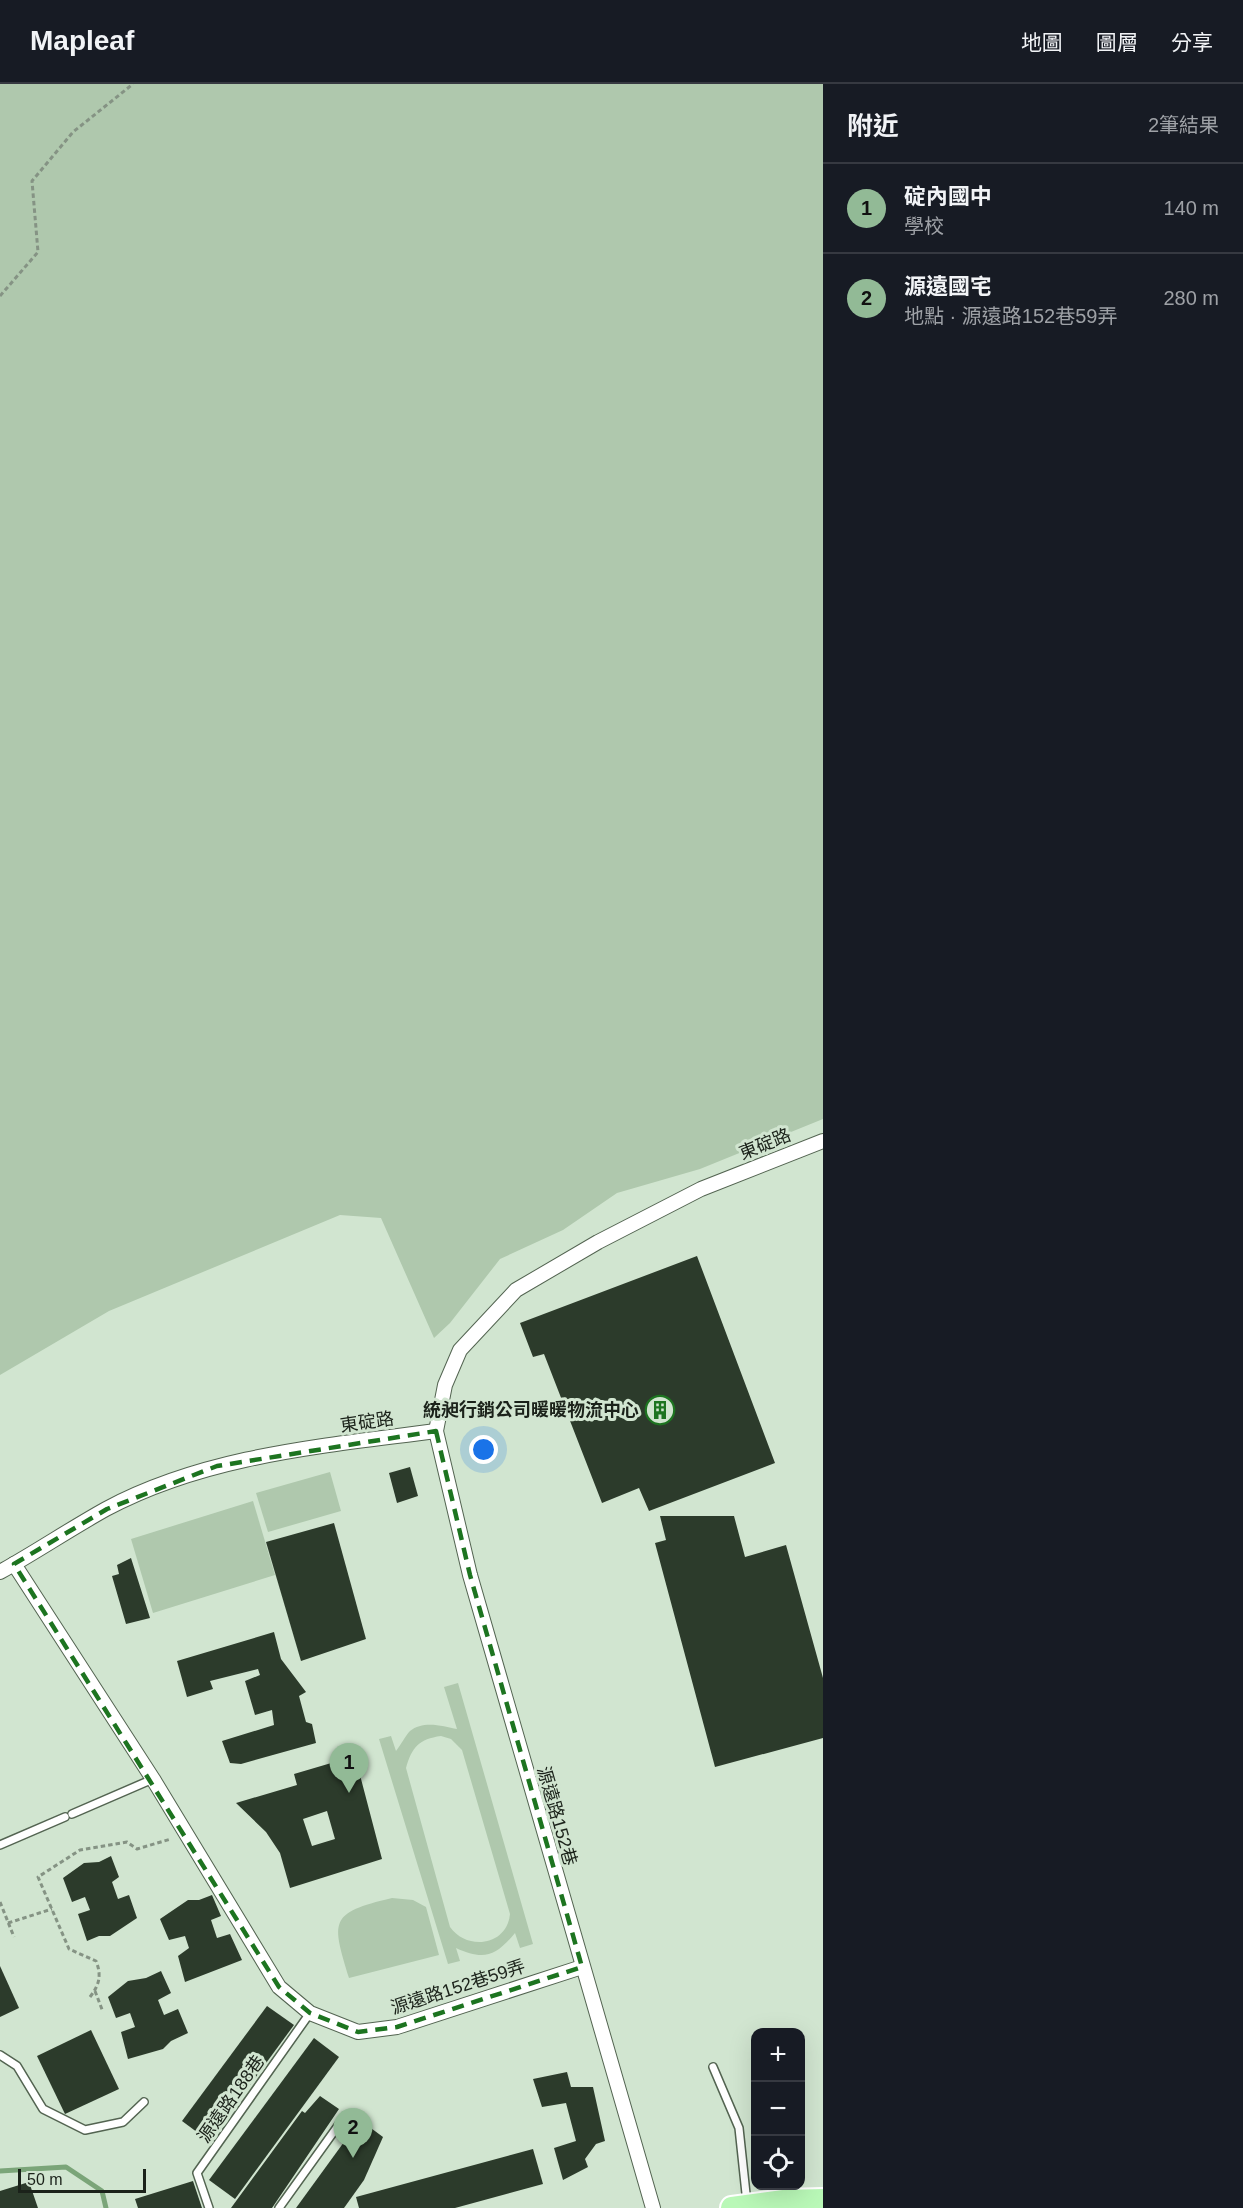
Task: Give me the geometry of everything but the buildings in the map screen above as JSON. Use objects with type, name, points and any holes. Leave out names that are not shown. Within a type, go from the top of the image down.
[{"type":"main road","points":[[739,2207],[823,2200]]},
{"type":"street","name":"東碇路","points":[[0,1572],[107,1509],[218,1466],[262,1455],[436,1431],[445,1385],[460,1350],[516,1290],[598,1242],[701,1190],[823,1141]]},
{"type":"street","name":"源遠路152巷","points":[[436,1431],[470,1575],[653,2208]]},
{"type":"street","name":"源遠路152巷59弄","points":[[14,1564],[153,1779],[279,1987],[310,2013],[358,2032],[397,2027],[582,1967]]},
{"type":"lane","points":[[0,1845],[153,1779]]},
{"type":"lane","name":"源遠路188巷","points":[[209,2208],[197,2174],[310,2013]]},
{"type":"lane","points":[[0,2055],[17,2066],[43,2109],[85,2130],[123,2122],[144,2102]]},
{"type":"lane","points":[[713,2067],[739,2128],[739,2207]]},
{"type":"lane","points":[[279,2208],[345,2116]]},
{"type":"path","points":[[0,296],[38,252],[32,181],[73,132],[133,84]]},
{"type":"path","points":[[90,1997],[99,1985],[100,1971],[96,1961],[69,1949],[38,1877],[80,1850],[127,1842],[137,1849],[171,1839]]},
{"type":"path","points":[[0,1902],[14,1937]]},
{"type":"path","points":[[8,1923],[52,1909]]},
{"type":"path","points":[[0,1914],[5,1916]]},
{"type":"path","points":[[95,1991],[103,2012]]},
{"type":"highlighted area","points":[[436,1431],[470,1575],[582,1967],[397,2027],[358,2032],[310,2013],[279,1987],[14,1564],[107,1509],[217,1466]]},
{"type":"green space","points":[[0,84],[823,84],[823,1119],[700,1169],[617,1193],[563,1230],[500,1259],[450,1323],[434,1338],[381,1218],[340,1215],[109,1311],[0,1375]]},
{"type":"green space","points":[[330,1472],[341,1511],[268,1532],[256,1493]]},
{"type":"green space","points":[[253,1501],[275,1575],[153,1613],[131,1539]]},
{"type":"green space","points":[[458,1683],[533,1944],[520,1948],[515,1933],[502,1947],[489,1954],[474,1954],[456,1948],[460,1961],[448,1964],[379,1739],[391,1736],[396,1751],[408,1733],[415,1728],[433,1725],[457,1729],[444,1687]],"holes":[[[441,1736],[451,1739],[462,1750],[510,1914],[502,1933],[485,1942],[466,1940],[450,1927],[406,1768],[414,1749],[422,1742]]]},
{"type":"green space","points":[[392,1898],[413,1900],[426,1907],[439,1955],[349,1978],[338,1932],[340,1922],[356,1909]]},
{"type":"waterway","points":[[0,2171],[66,2167],[102,2191],[106,2208]]},
{"type":"place","name":"統昶行銷公司暖暖物流中心","points":[[660,1410]]},
{"type":"place","name":"碇內國中","points":[[349,1793]]},
{"type":"place","name":"源遠國宅","points":[[353,2158]]}]
